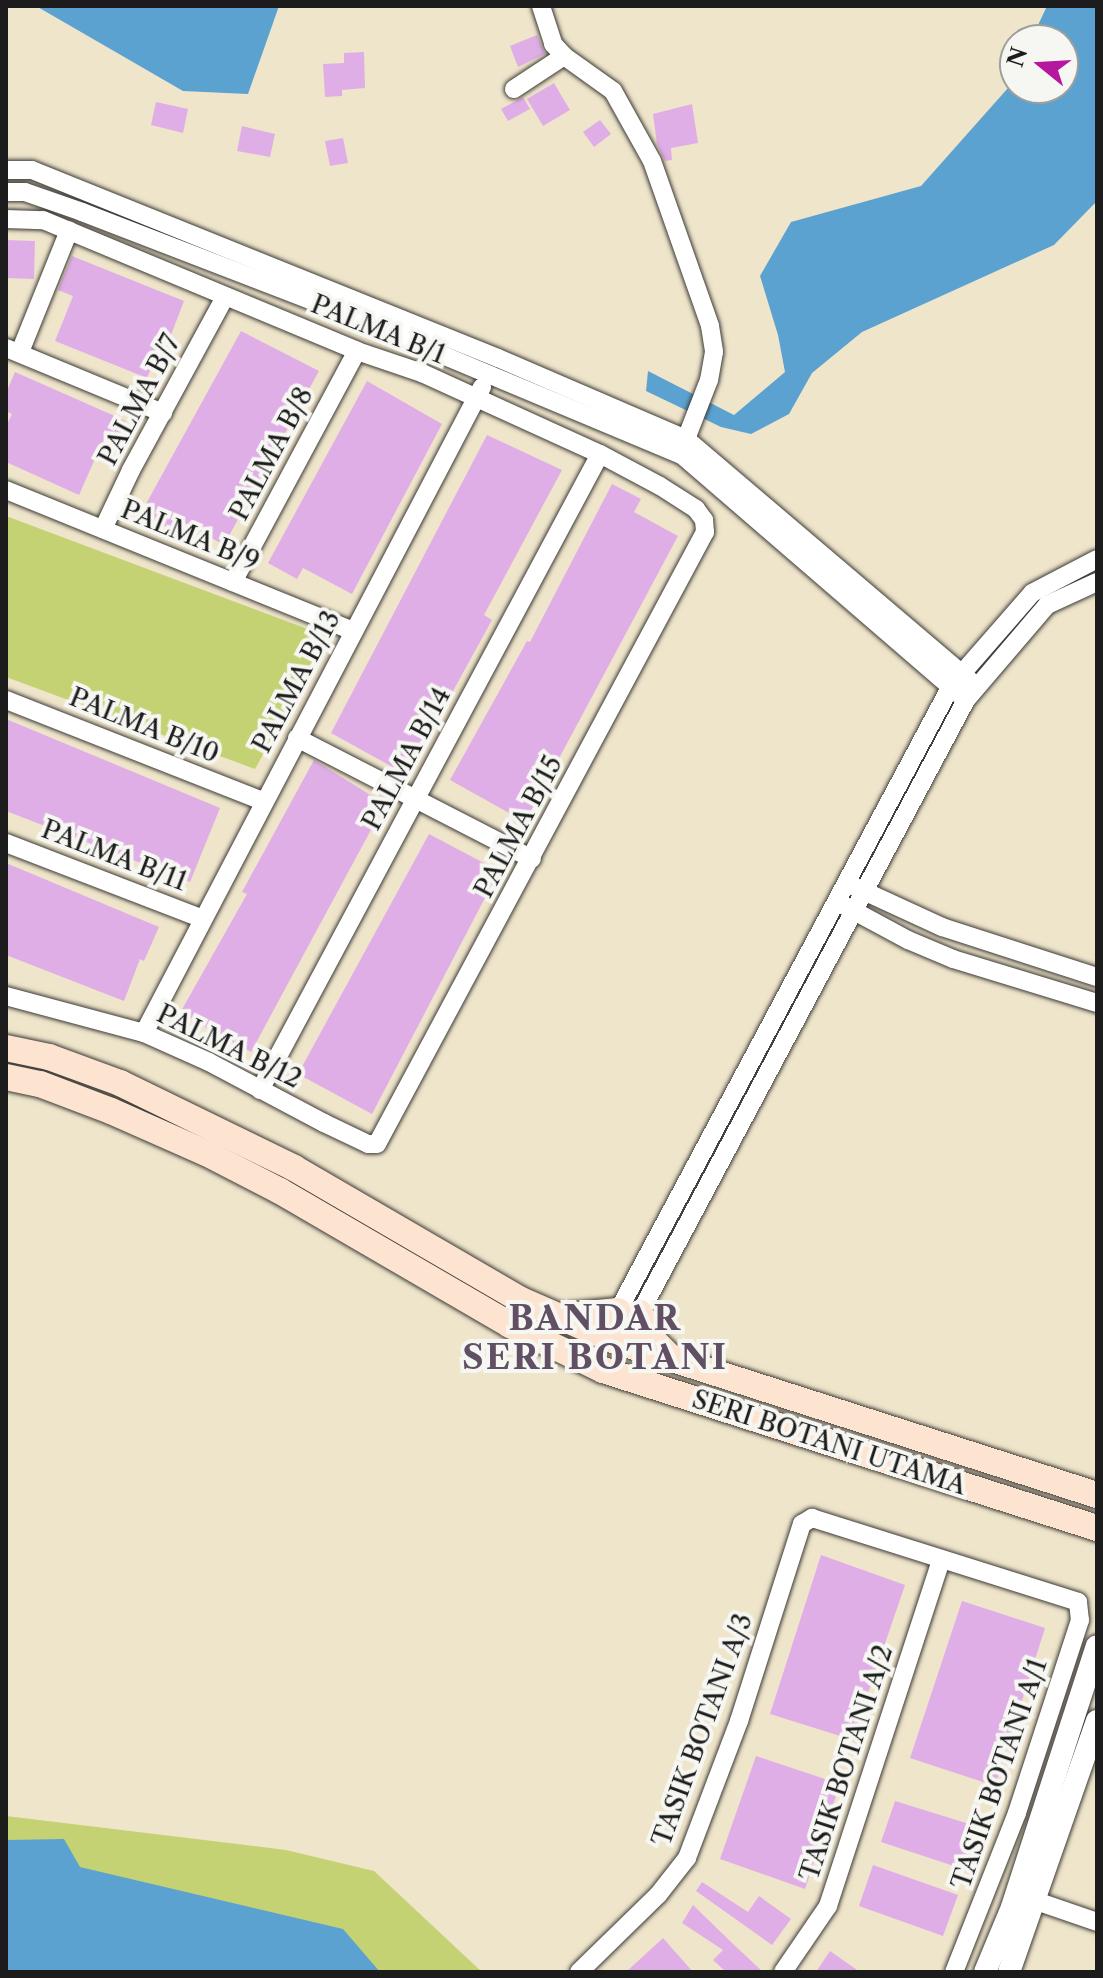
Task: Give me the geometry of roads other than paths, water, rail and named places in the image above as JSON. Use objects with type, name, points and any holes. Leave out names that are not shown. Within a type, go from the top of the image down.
[{"type":"main road","name":"SERI BOTANI UTAMA","points":[[6,1048],[49,1057],[120,1083],[294,1168],[519,1299],[613,1340],[1097,1495]]},
{"type":"main road","name":"SERI BOTANI UTAMA","points":[[6,1077],[40,1084],[206,1153],[280,1191],[532,1336],[630,1380],[1097,1528]]},
{"type":"main road","points":[[556,1315],[596,1316],[629,1312],[672,1359]]},
{"type":"main road","points":[[532,1336],[589,1348],[613,1340],[620,1363],[630,1380]]},
{"type":"street","points":[[541,6],[545,30],[564,56],[613,91],[652,161],[710,326],[714,352],[709,380],[689,431]]},
{"type":"street","points":[[514,89],[564,56]]},
{"type":"street","points":[[6,170],[32,170],[493,366],[682,455],[972,694]]},
{"type":"street","points":[[6,192],[25,192],[493,366],[689,431],[933,659],[935,717]]},
{"type":"street","name":"PALMA B/1","points":[[6,219],[43,220],[357,351],[422,373],[600,454],[696,509],[704,520],[705,532]]},
{"type":"street","points":[[69,231],[13,350],[163,413]]},
{"type":"street","name":"PALMA B/7","points":[[103,529],[225,297]]},
{"type":"street","name":"PALMA B/8","points":[[233,582],[357,351]]},
{"type":"street","name":"PALMA B/13","points":[[144,1033],[493,366]]},
{"type":"street","name":"PALMA B/14","points":[[260,1090],[600,454]]},
{"type":"street","name":"PALMA B/9","points":[[6,490],[354,631]]},
{"type":"street","name":"PALMA B/15","points":[[377,1144],[705,532]]},
{"type":"street","points":[[855,887],[956,679],[1032,593],[1097,559]]},
{"type":"street","points":[[613,1340],[844,906],[972,694],[1047,605],[1097,582]]},
{"type":"street","points":[[933,659],[977,654]]},
{"type":"street","name":"PALMA B/10","points":[[6,700],[263,801]]},
{"type":"street","points":[[297,738],[532,859]]},
{"type":"street","name":"PALMA B/11","points":[[6,843],[203,919]]},
{"type":"street","points":[[855,887],[942,927],[1097,977]]},
{"type":"street","points":[[844,906],[908,940],[953,959],[1097,1003]]},
{"type":"street","name":"PALMA B/12","points":[[6,996],[144,1033],[209,1062],[368,1144],[377,1144]]},
{"type":"street","name":"TASIK BOTANI A/3","points":[[579,1972],[658,1895],[687,1858],[739,1721],[805,1519],[941,1560]]},
{"type":"street","name":"TASIK BOTANI A/1","points":[[941,1560],[1068,1596],[1078,1602],[1080,1620],[1017,1813],[954,1972]]},
{"type":"street","name":"TASIK BOTANI A/2","points":[[783,1972],[828,1906],[941,1560]]},
{"type":"street","points":[[985,1972],[1012,1907],[1097,1646]]},
{"type":"street","points":[[1009,1972],[1097,1721]]},
{"type":"street","points":[[1021,1880],[1036,1901]]},
{"type":"street","points":[[1012,1907],[1036,1901],[1097,1922]]},
{"type":"water","points":[[36,6],[279,6],[248,94],[183,91]]},
{"type":"water","points":[[1047,6],[1097,6],[1097,201],[1054,245],[862,332],[812,373],[789,414],[751,434],[721,427],[646,391],[648,371],[734,415],[785,372],[778,335],[760,276],[791,222],[921,186],[999,98],[999,104],[1079,104],[1079,24],[1039,24]]},
{"type":"water","points":[[64,1839],[80,1867],[343,1929],[380,1972],[6,1972],[6,1840]]},
{"type":"district","name":"BANDAR SERI BOTANI","points":[[595,1338]]}]
